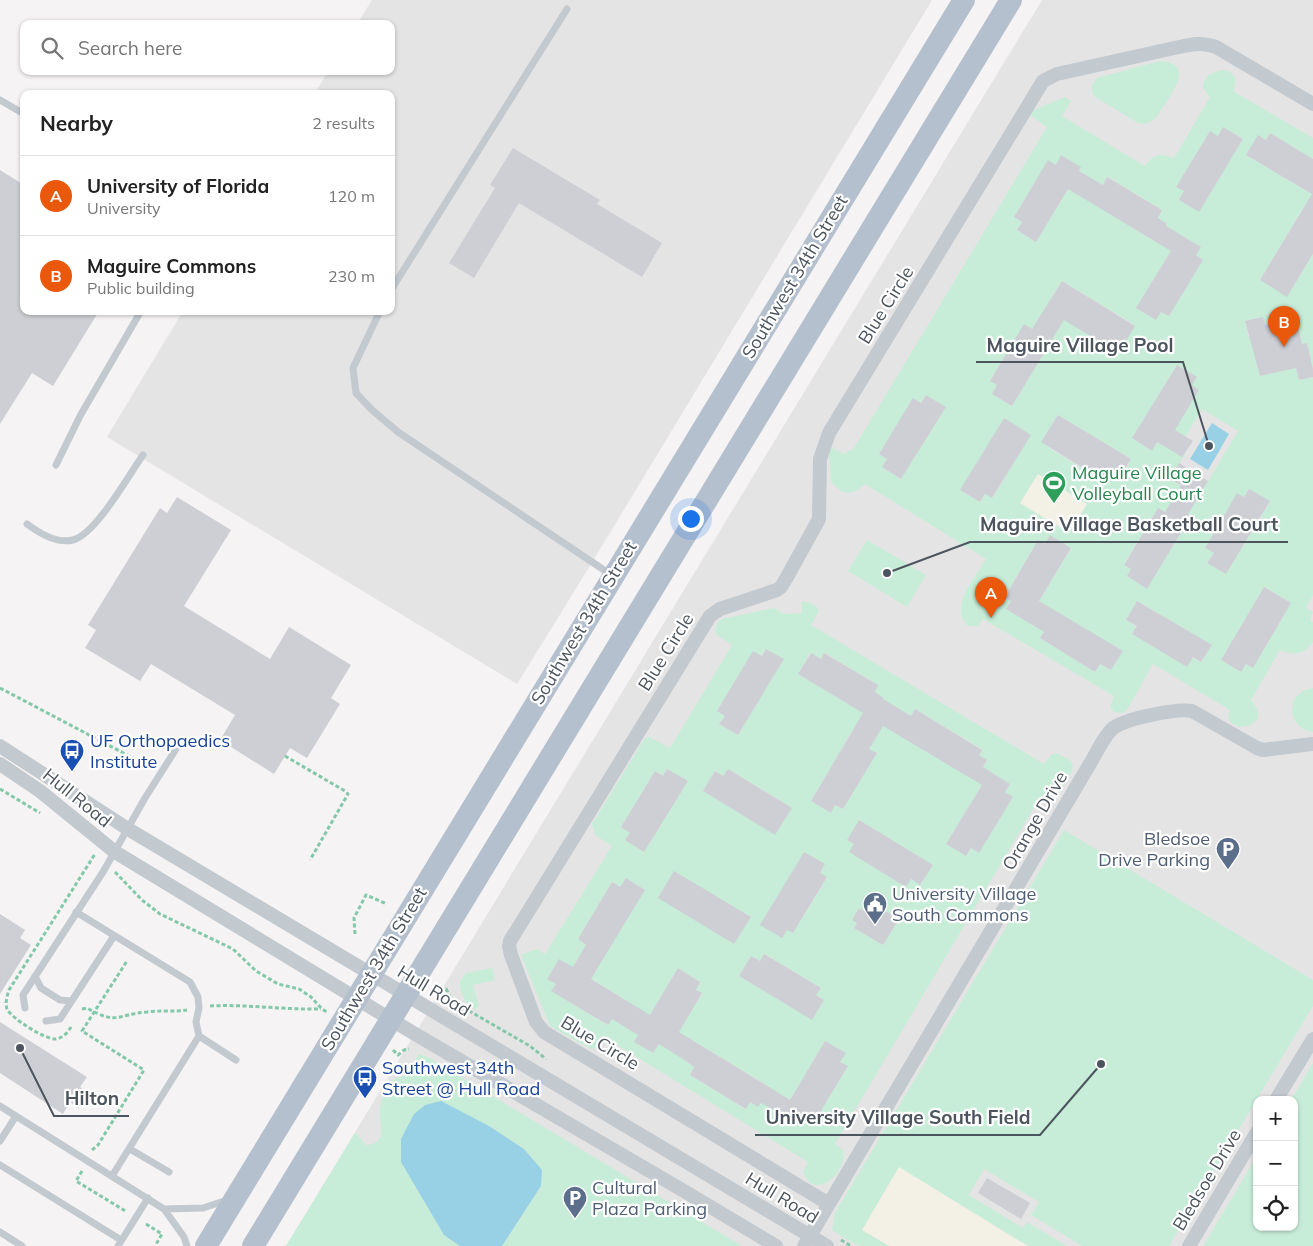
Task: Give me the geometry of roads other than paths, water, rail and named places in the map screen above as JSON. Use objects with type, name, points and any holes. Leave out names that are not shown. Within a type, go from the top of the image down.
[{"type":"main road","name":"Southwest 34th Street","points":[[206,1246],[964,0]]},
{"type":"main road","points":[[253,1246],[1011,0]]},
{"type":"street","name":"Blue Circle","points":[[829,1204],[544,1032],[536,1022],[509,950],[510,940],[710,616],[720,609],[781,587],[820,519],[820,459],[829,433],[1043,80],[1057,74],[1187,45],[1207,44],[1216,47],[1313,104]]},
{"type":"street","name":"Orange Drive","points":[[807,1241],[1112,729],[1118,725],[1135,720],[1185,709],[1263,750],[1313,744]]},
{"type":"street","name":"Hull Road","points":[[0,746],[128,829],[405,995],[807,1241],[827,1246]]},
{"type":"street","name":"Hull Road","points":[[0,764],[40,791],[114,852],[390,1020],[776,1246]]},
{"type":"street","points":[[1278,1096],[1313,1039]]},
{"type":"street","name":"Bledsoe Drive","points":[[1189,1246],[1253,1139]]},
{"type":"lane","points":[[395,284],[567,9]]},
{"type":"lane","points":[[0,100],[20,112]]},
{"type":"lane","points":[[56,465],[80,416],[139,315]]},
{"type":"lane","points":[[378,315],[352,368],[356,393],[372,410],[398,432],[613,575]]},
{"type":"lane","points":[[27,524],[39,533],[57,539],[72,540],[83,535],[97,522],[143,455]]},
{"type":"lane","points":[[25,1008],[23,995],[176,750]]},
{"type":"lane","points":[[76,912],[190,982],[198,997],[200,1008],[196,1022],[199,1036],[112,1176]]},
{"type":"lane","points":[[46,1021],[60,1018],[114,936]]},
{"type":"lane","points":[[36,976],[41,988],[60,1000],[71,1001]]},
{"type":"lane","points":[[199,1036],[236,1060]]},
{"type":"lane","points":[[0,1106],[164,1209],[184,1237],[187,1246]]},
{"type":"lane","points":[[0,1141],[16,1116]]},
{"type":"lane","points":[[130,1149],[169,1172]]},
{"type":"lane","points":[[0,1165],[120,1243],[148,1198]]},
{"type":"lane","points":[[164,1209],[202,1208],[236,1196]]},
{"type":"lane","points":[[0,1232],[22,1246]]},
{"type":"water","points":[[1212,423],[1229,434],[1208,470],[1190,459]]},
{"type":"water","points":[[441,1101],[489,1126],[524,1149],[542,1170],[541,1186],[502,1246],[460,1246],[444,1235],[401,1162],[401,1139],[414,1114],[425,1105]]},
{"type":"place","name":"Maguire Commons","points":[[1284,347]]},
{"type":"place","name":"Maguire Village Pool","points":[[1209,446]]},
{"type":"place","name":"Maguire Village Volleyball Court","points":[[1054,504]]},
{"type":"place","name":"Maguire Village Basketball Court","points":[[887,573]]},
{"type":"place","name":"University of Florida","points":[[991,618]]},
{"type":"place","name":"UF Orthopaedics Institute","points":[[72,772]]},
{"type":"place","name":"Bledsoe Drive Parking","points":[[1228,870]]},
{"type":"place","name":"University Village South Commons","points":[[875,925]]},
{"type":"place","name":"Hilton","points":[[20,1048]]},
{"type":"place","name":"University Village South Field","points":[[1101,1064]]},
{"type":"place","name":"Southwest 34th Street @ Hull Road","points":[[365,1099]]},
{"type":"place","name":"Cultural Plaza Parking","points":[[575,1219]]}]
